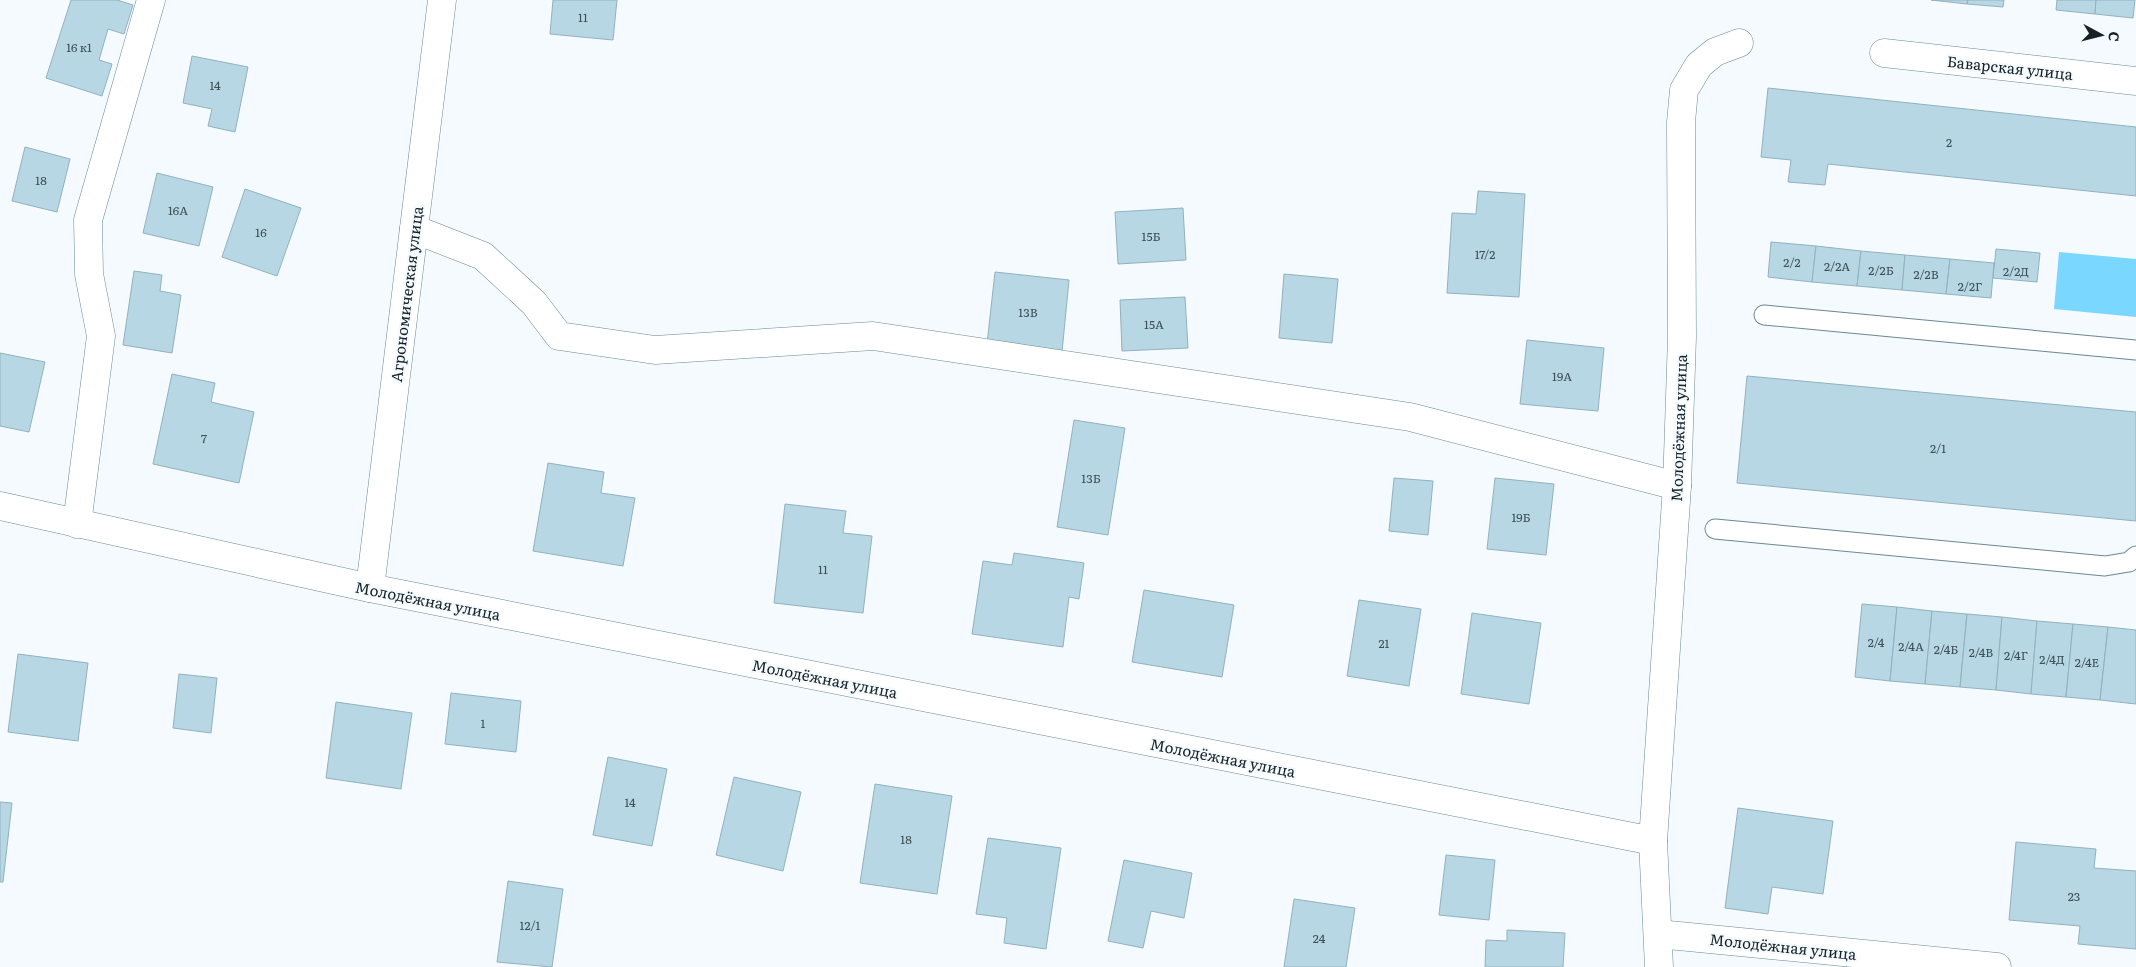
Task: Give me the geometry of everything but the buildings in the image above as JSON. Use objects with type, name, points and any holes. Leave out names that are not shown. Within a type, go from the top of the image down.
[{"type":"street","points":[[77,524],[101,336],[89,274],[88,220],[152,0]]},
{"type":"street","name":"Агрономическая улица","points":[[370,588],[442,0]]},
{"type":"street","name":"Молодёжная улица","points":[[1660,967],[1653,841],[1677,486],[1682,337],[1681,122],[1684,90],[1699,65],[1716,52],[1739,43]]},
{"type":"street","name":"Баварская улица","points":[[1884,52],[2136,81]]},
{"type":"street","points":[[414,229],[483,256],[534,303],[559,336],[655,350],[873,336],[1410,417],[1677,486]]},
{"type":"street","name":"Молодёжная улица","points":[[0,506],[370,588],[1653,841]]},
{"type":"street","name":"Молодёжная улица","points":[[1658,934],[1997,967]]},
{"type":"lane","points":[[1764,315],[2136,350]]},
{"type":"lane","points":[[1715,529],[2105,566],[2129,562],[2136,556]]},
{"type":"shaded area","points":[[2059,252],[2136,259],[2136,317],[2054,309]]}]
